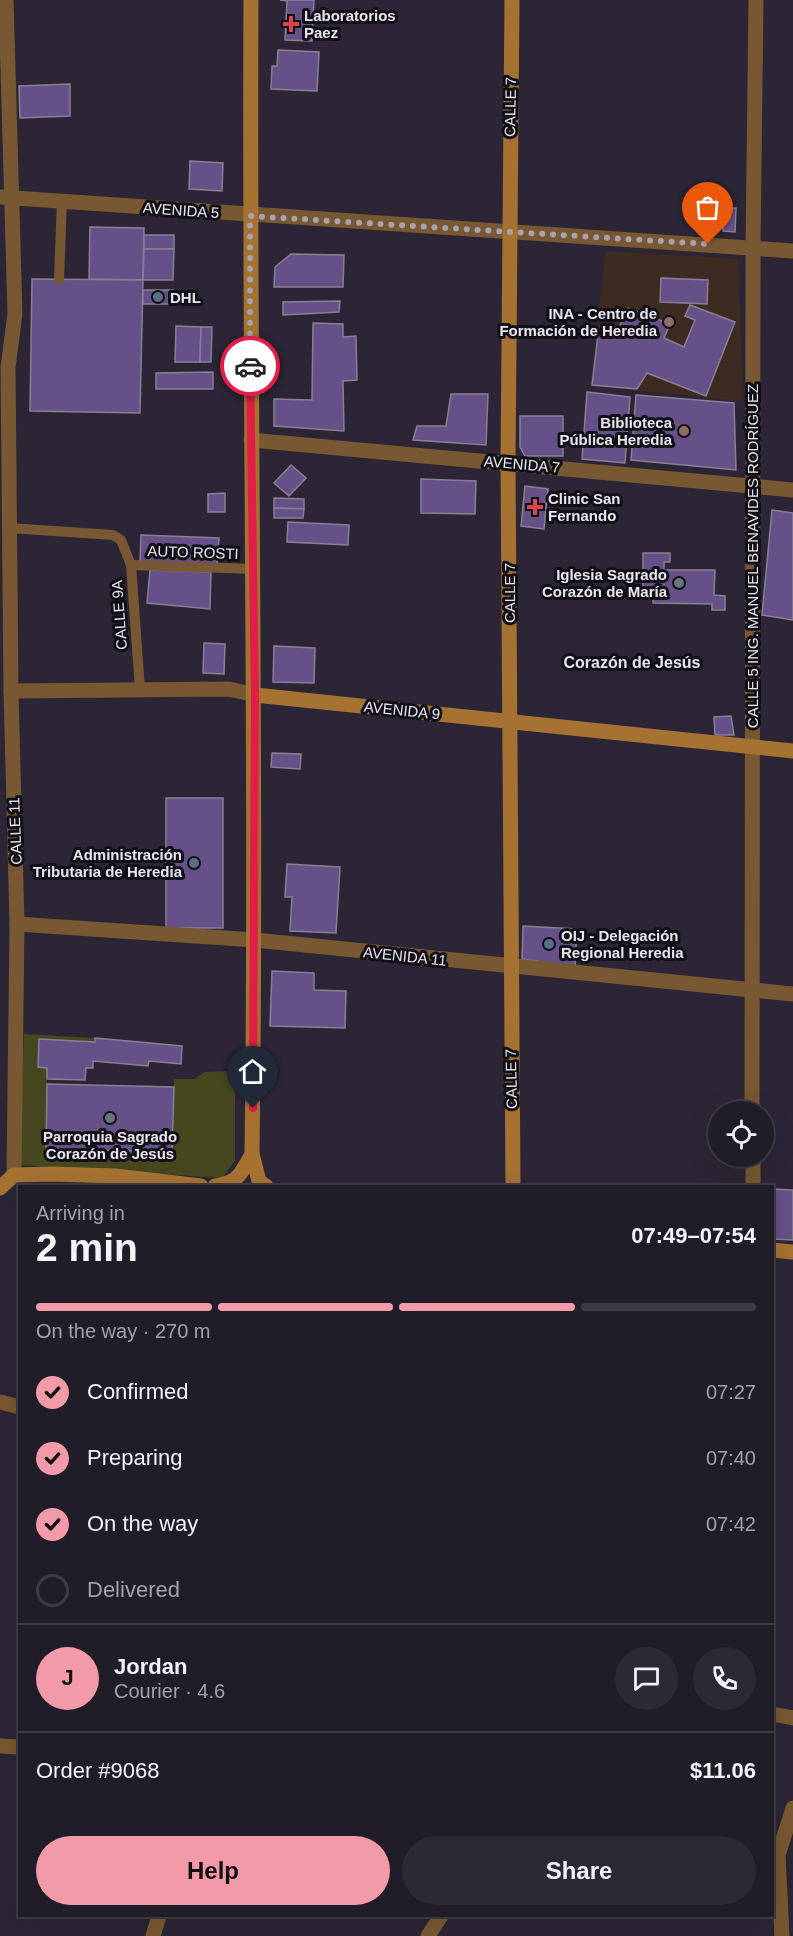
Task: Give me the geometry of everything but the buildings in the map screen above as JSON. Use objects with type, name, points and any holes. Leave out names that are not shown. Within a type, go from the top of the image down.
[{"type":"main road","points":[[251,0],[251,440],[255,695],[252,1154],[259,1181],[265,1185]]},
{"type":"main road","name":"CALLE 7","points":[[512,0],[508,231],[508,463],[513,1185]]},
{"type":"main road","name":"AVENIDA 9","points":[[255,695],[793,751]]},
{"type":"main road","points":[[223,1185],[231,1184],[241,1174],[252,1154]]},
{"type":"main road","points":[[0,1188],[14,1175],[116,1176],[192,1185]]},
{"type":"main road","points":[[774,1250],[793,1252]]},
{"type":"street","name":"CALLE 11","points":[[6,0],[6,197],[15,314],[6,342],[17,924],[14,1175]]},
{"type":"street","name":"CALLE 5 ING. MANUEL BENAVIDES RODRÍGUEZ","points":[[752,1101],[750,990],[756,0]]},
{"type":"street","name":"AVENIDA 5","points":[[6,197],[250,216],[793,251]]},
{"type":"street","name":"AVENIDA 7","points":[[251,440],[793,490]]},
{"type":"street","name":"AVENIDA 9","points":[[11,691],[229,689],[255,695]]},
{"type":"street","name":"AVENIDA 11","points":[[17,924],[255,940],[793,994]]},
{"type":"street","points":[[753,1167],[753,1185]]},
{"type":"street","points":[[0,1402],[18,1406]]},
{"type":"street","points":[[774,1714],[793,1718]]},
{"type":"street","points":[[0,1747],[18,1747]]},
{"type":"street","points":[[782,1936],[778,1855],[793,1808]]},
{"type":"street","points":[[153,1936],[159,1917]]},
{"type":"street","points":[[428,1936],[440,1917]]},
{"type":"lane","points":[[59,279],[62,201]]},
{"type":"lane","name":"CALLE 9A","points":[[9,528],[113,535],[121,540],[131,565],[140,689]]},
{"type":"lane","name":"AUTO ROSTI","points":[[131,565],[254,569]]},
{"type":"shaded area","name":"INA - Centro de Formación de Heredia","points":[[606,251],[738,259],[743,401],[590,386]]},
{"type":"green space","points":[[24,1034],[95,1038],[95,1042],[39,1039],[38,1067],[47,1068],[46,1149],[172,1152],[174,1079],[194,1079],[205,1072],[235,1071],[235,1161],[222,1178],[19,1165]]},
{"type":"way so far","points":[[250,366],[250,216],[708,244]]},
{"type":"place","name":"Laboratorios Paez","points":[[291,24]]},
{"type":"place","name":"DHL","points":[[158,297]]},
{"type":"place","name":"INA - Centro de Formación de Heredia","points":[[669,322]]},
{"type":"place","name":"Biblioteca Pública Heredia","points":[[684,431]]},
{"type":"place","name":"Clinic San Fernando","points":[[535,507]]},
{"type":"place","name":"Iglesia Sagrado Corazón de María","points":[[679,583]]},
{"type":"place","name":"Administración Tributaria de Heredia","points":[[194,863]]},
{"type":"place","name":"OIJ - Delegación Regional Heredia","points":[[549,944]]},
{"type":"place","name":"Parroquia Sagrado Corazón de Jesús","points":[[110,1118]]},
{"type":"district","name":"Corazón de Jesús","points":[[632,662]]},
{"type":"route","points":[[250,366],[255,695],[253,1108]]}]
